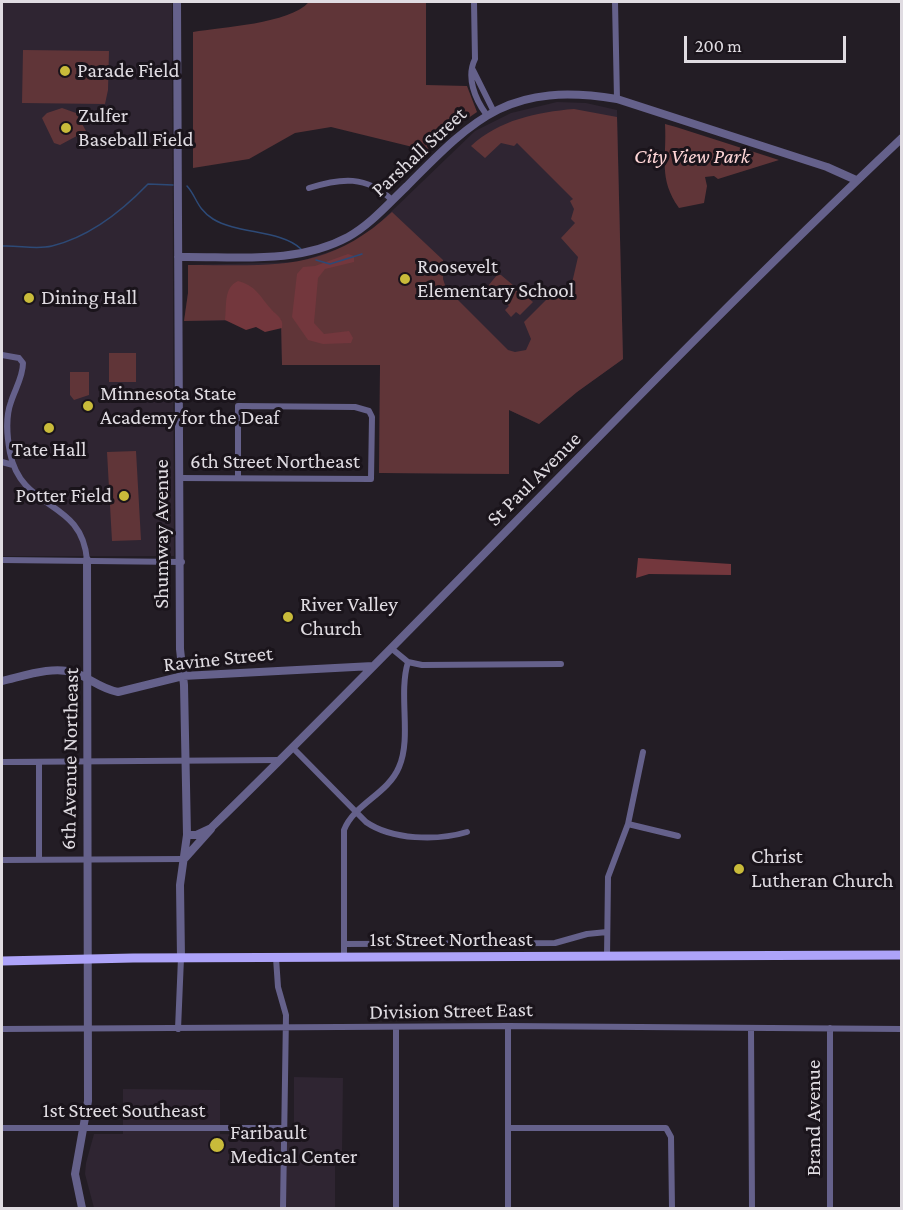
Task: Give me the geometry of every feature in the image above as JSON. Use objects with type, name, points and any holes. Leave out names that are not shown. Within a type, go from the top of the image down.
[{"type":"main road","name":"1st Street Northeast","points":[[2,961],[87,958],[902,955]]},
{"type":"street","name":"Shumway Avenue","points":[[177,2],[182,562],[180,649],[183,676],[187,835],[180,885],[181,958],[178,1029]]},
{"type":"street","points":[[474,2],[475,60],[471,67],[490,112]]},
{"type":"street","points":[[615,2],[616,99]]},
{"type":"street","name":"Parshall Street","points":[[178,256],[280,257],[315,250],[349,237],[377,216],[451,141],[490,112],[521,100],[552,94],[580,94],[616,99],[827,167],[856,180]]},
{"type":"street","name":"St Paul Avenue","points":[[187,835],[196,835],[211,828],[281,760],[856,180],[902,138]]},
{"type":"street","points":[[309,188],[334,180],[357,180],[376,187],[392,200]]},
{"type":"street","points":[[2,355],[19,358],[23,363],[10,405],[7,428],[13,465],[30,490],[72,518],[82,533],[87,560]]},
{"type":"street","name":"6th Street Northeast","points":[[180,478],[371,479],[372,417],[369,411],[355,407],[238,406],[238,478]]},
{"type":"street","points":[[10,452],[2,460],[13,465]]},
{"type":"street","points":[[2,560],[182,562]]},
{"type":"street","name":"6th Avenue Northeast","points":[[82,1209],[75,1174],[88,1101],[87,560]]},
{"type":"street","points":[[391,648],[408,662],[422,665],[561,664]]},
{"type":"street","points":[[344,958],[344,835],[349,820],[385,787],[399,768],[403,746],[402,681],[408,662]]},
{"type":"street","name":"Ravine Street","points":[[2,681],[62,670],[72,672],[98,687],[118,692],[183,676],[374,666]]},
{"type":"street","points":[[293,748],[357,813],[376,829],[400,836],[457,835],[467,832]]},
{"type":"street","points":[[607,957],[608,877],[628,824],[643,752]]},
{"type":"street","points":[[2,762],[281,760]]},
{"type":"street","points":[[39,762],[39,860]]},
{"type":"street","points":[[628,824],[678,836]]},
{"type":"street","points":[[2,860],[184,859],[211,828]]},
{"type":"street","points":[[344,945],[555,943],[586,934],[607,932]]},
{"type":"street","points":[[276,958],[278,987],[286,1015],[283,1128],[284,1209]]},
{"type":"street","points":[[508,1026],[508,1209]]},
{"type":"street","name":"Division Street East","points":[[2,1029],[508,1026],[902,1029]]},
{"type":"street","points":[[396,1028],[396,1209]]},
{"type":"street","points":[[751,1028],[752,1209]]},
{"type":"street","name":"Brand Avenue","points":[[830,1028],[830,1209]]},
{"type":"street","name":"1st Street Southeast","points":[[2,1128],[283,1128]]},
{"type":"street","points":[[508,1128],[662,1128],[669,1130],[672,1209]]},
{"type":"shaded area","name":"Minnesota State Academy for the Deaf","points":[[2,2],[172,2],[174,556],[2,556]]},
{"type":"shaded area","name":"Roosevelt Elementary School","points":[[557,102],[586,103],[617,110],[623,359],[577,392],[539,424],[509,410],[509,474],[379,473],[380,365],[282,365],[281,320],[184,321],[188,293],[188,265],[298,262],[350,245],[368,234],[475,131],[511,113]]},
{"type":"shaded area","points":[[348,254],[354,256],[354,262],[325,269],[318,278],[314,323],[324,334],[349,331],[353,338],[351,343],[323,344],[308,340],[292,317],[297,274],[303,267],[315,266]]},
{"type":"shaded area","points":[[238,281],[257,292],[281,319],[282,328],[265,332],[256,327],[246,330],[225,320],[228,293],[233,284]]},
{"type":"shaded area","points":[[638,558],[731,564],[731,575],[649,574],[636,578]]},
{"type":"shaded area","name":"Faribault Medical Center","points":[[294,1077],[343,1078],[342,1154],[335,1162],[335,1208],[94,1208],[85,1174],[86,1163],[94,1134],[123,1134],[123,1089],[220,1090],[220,1134],[294,1136]]},
{"type":"green space","points":[[309,2],[426,2],[426,85],[467,86],[477,112],[448,132],[429,151],[331,127],[295,133],[249,159],[193,168],[193,32],[271,20],[287,15]]},
{"type":"green space","name":"Parade Field","points":[[23,50],[109,51],[108,90],[105,104],[22,103]]},
{"type":"green space","name":"Zulfer Baseball Field","points":[[62,108],[76,113],[86,131],[60,145],[54,143],[42,118],[47,113]]},
{"type":"green space","name":"Roosevelt Elementary School","points":[[574,109],[617,117],[623,359],[577,392],[539,424],[509,410],[509,474],[379,473],[380,365],[282,365],[281,319],[184,321],[188,293],[188,265],[272,264],[321,256],[368,232],[392,212],[443,260],[443,279],[446,288],[508,350],[515,352],[526,350],[531,339],[524,322],[557,289],[566,288],[572,283],[578,257],[561,238],[575,223],[571,219],[574,209],[570,201],[573,199],[517,143],[514,146],[501,143],[485,158],[471,146],[494,130],[519,119],[546,112]]},
{"type":"green space","name":"City View Park","points":[[665,124],[779,160],[718,179],[714,176],[705,177],[707,186],[704,203],[679,208],[672,197],[666,177]]},
{"type":"green space","points":[[497,275],[501,275],[533,302],[520,315],[516,312],[511,317],[505,310],[509,306],[488,286]]},
{"type":"green space","points":[[109,353],[136,353],[136,382],[109,382]]},
{"type":"green space","points":[[70,372],[89,372],[89,395],[74,400],[70,395]]},
{"type":"green space","name":"Potter Field","points":[[136,451],[141,540],[112,541],[107,452]]},
{"type":"waterway","points":[[2,246],[39,248],[66,242],[104,221],[148,184],[173,185]]},
{"type":"waterway","points":[[187,186],[203,211],[213,219],[234,227],[283,238],[301,249]]},
{"type":"waterway","points":[[316,260],[330,264],[362,254]]},
{"type":"place","name":"Parade Field","points":[[65,71]]},
{"type":"place","name":"Zulfer Baseball Field","points":[[66,128]]},
{"type":"place","name":"Roosevelt Elementary School","points":[[405,279]]},
{"type":"place","name":"Dining Hall","points":[[29,298]]},
{"type":"place","name":"Minnesota State Academy for the Deaf","points":[[88,406]]},
{"type":"place","name":"Tate Hall","points":[[49,428]]},
{"type":"place","name":"Potter Field","points":[[124,496]]},
{"type":"place","name":"River Valley Church","points":[[288,617]]},
{"type":"place","name":"Christ Lutheran Church","points":[[739,869]]},
{"type":"place","name":"Faribault Medical Center","points":[[217,1145]]}]
